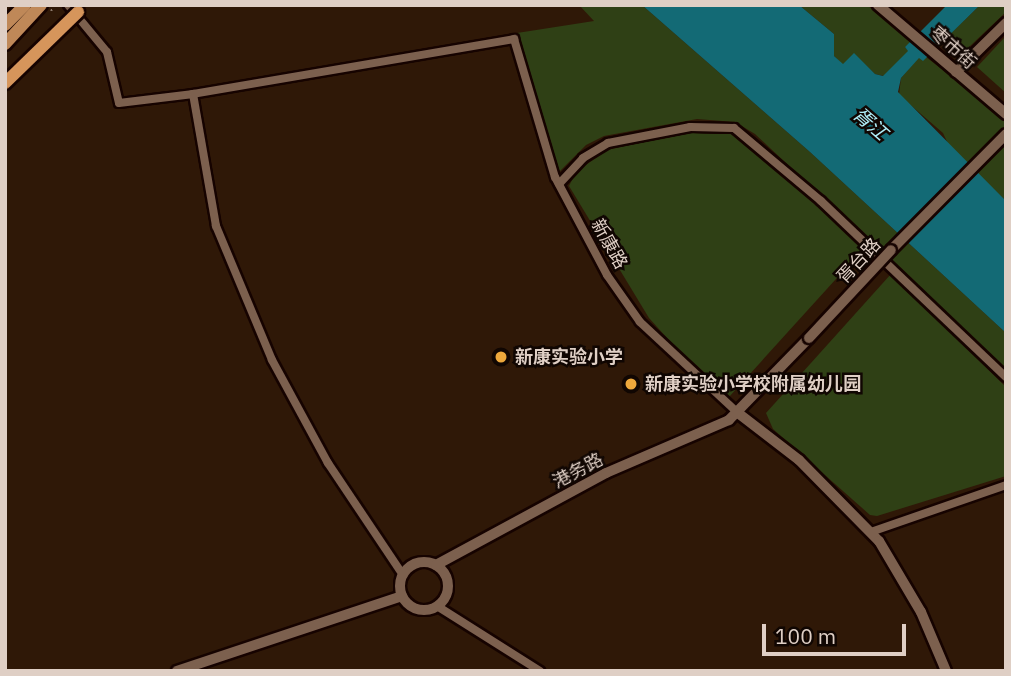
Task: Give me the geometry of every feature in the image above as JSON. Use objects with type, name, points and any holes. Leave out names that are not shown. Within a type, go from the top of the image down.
[{"type":"highway","points":[[5,83],[73,9]]},
{"type":"main road","points":[[5,25],[25,5]]},
{"type":"main road","points":[[5,44],[41,5]]},
{"type":"street","name":"枣市街","points":[[878,5],[1006,114]]},
{"type":"street","points":[[73,9],[107,52],[119,103],[193,94],[216,226],[272,360],[328,463],[403,575],[402,596]]},
{"type":"street","points":[[956,72],[1006,23]]},
{"type":"street","name":"新康路","points":[[193,94],[514,39],[536,122],[559,184],[607,275],[640,322],[738,413],[799,460],[871,531],[907,584],[946,671]]},
{"type":"street","points":[[559,184],[583,158],[608,144],[709,125],[734,128],[812,193],[1006,377]]},
{"type":"street","name":"胥台路","points":[[738,413],[1006,134]]},
{"type":"street","name":"港务路","points":[[436,565],[606,473],[738,413]]},
{"type":"street","points":[[871,531],[1006,485]]},
{"type":"street","points":[[403,575],[421,561],[436,565],[448,585],[437,606]]},
{"type":"street","points":[[402,596],[414,607],[437,606],[540,671]]},
{"type":"street","points":[[177,671],[402,596]]},
{"type":"green space","points":[[579,5],[642,5],[810,152],[1006,333],[1006,370],[755,134],[735,122],[697,119],[604,136],[586,145],[559,172],[517,33],[594,21]]},
{"type":"green space","points":[[799,5],[867,5],[911,42],[905,47],[909,51],[884,76],[875,74],[854,54],[843,65],[834,56],[834,34]]},
{"type":"green space","points":[[980,5],[1006,5],[1006,12],[968,48],[954,49],[944,40]]},
{"type":"green space","points":[[1006,36],[1006,93],[977,67]]},
{"type":"green space","points":[[919,57],[926,57],[1006,118],[1006,201],[950,148],[943,133],[899,95],[901,78]]},
{"type":"green space","points":[[709,128],[728,131],[745,140],[865,247],[729,397],[713,389],[649,318],[569,186],[576,172],[607,150]]},
{"type":"green space","points":[[891,274],[1006,387],[1006,476],[877,516],[870,515],[773,429],[766,413]]},
{"type":"water","name":"胥江","points":[[642,5],[799,5],[834,34],[834,56],[843,64],[854,53],[875,74],[883,76],[908,51],[905,47],[947,5],[980,5],[923,61],[919,58],[901,78],[898,92],[1006,201],[1006,333],[810,152]]},
{"type":"place","name":"新康实验小学","points":[[501,357]]},
{"type":"place","name":"新康实验小学校附属幼儿园","points":[[631,384]]}]
